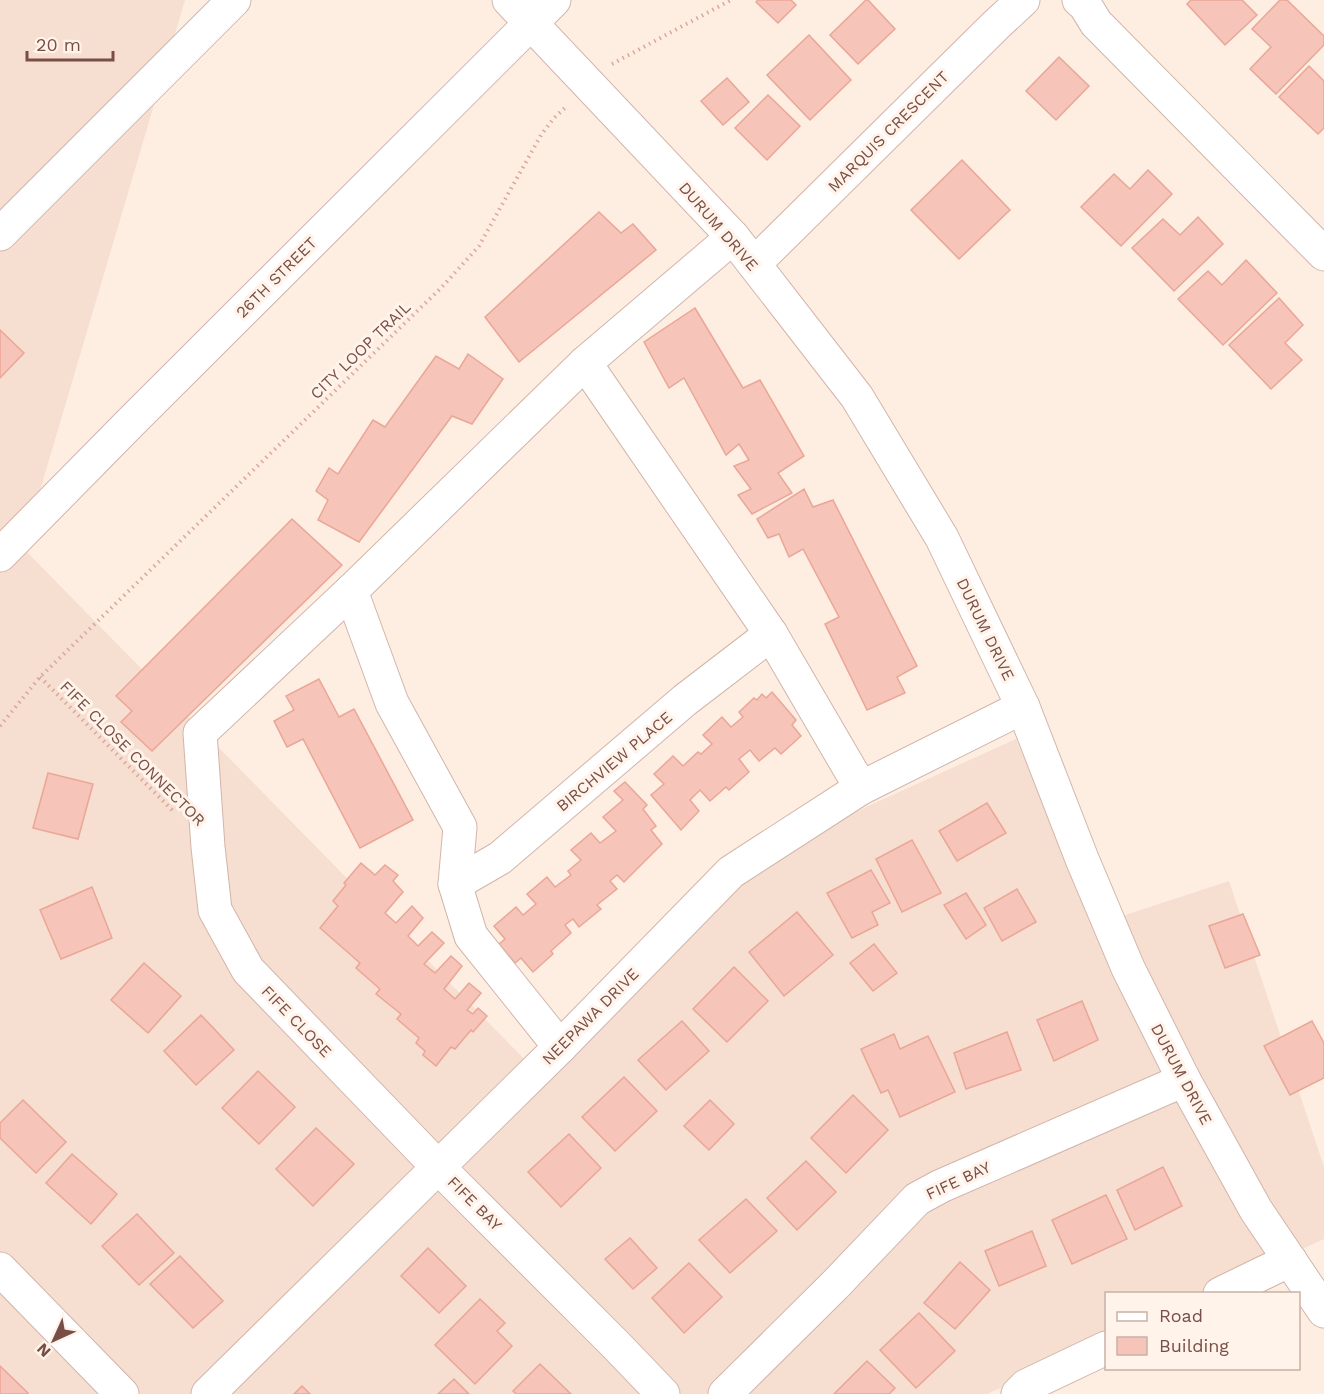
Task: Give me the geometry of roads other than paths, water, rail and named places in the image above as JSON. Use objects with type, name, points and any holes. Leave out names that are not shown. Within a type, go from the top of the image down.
[{"type":"street","points":[[0,234],[234,0]]},
{"type":"street","name":"26TH STREET","points":[[0,555],[130,423],[520,11],[554,0]]},
{"type":"street","name":"MARQUIS CRESCENT","points":[[754,264],[1023,0]]},
{"type":"street","points":[[1079,0],[1085,5],[1096,23],[1324,254]]},
{"type":"street","name":"DURUM DRIVE","points":[[520,11],[733,237],[857,397],[942,538],[1023,707],[1082,859],[1128,968],[1184,1080],[1256,1210],[1324,1311]]},
{"type":"street","points":[[560,1047],[471,936],[455,884],[459,827],[392,703],[351,591],[585,363],[733,237]]},
{"type":"street","points":[[585,363],[771,634],[861,788]]},
{"type":"street","name":"FIFE CLOSE","points":[[351,591],[200,733],[215,910],[248,970],[438,1167]]},
{"type":"street","name":"BIRCHVIEW PLACE","points":[[455,884],[500,858],[685,700],[771,634]]},
{"type":"street","name":"NEEPAWA DRIVE","points":[[208,1394],[560,1047],[731,872],[861,788],[1023,707]]},
{"type":"street","name":"FIFE BAY","points":[[725,1394],[835,1285],[917,1199],[941,1186],[1184,1080]]},
{"type":"street","name":"FIFE BAY","points":[[438,1167],[663,1394]]},
{"type":"street","points":[[1222,1292],[1290,1260]]},
{"type":"street","points":[[0,1269],[122,1394]]},
{"type":"street","points":[[1018,1394],[1026,1386],[1105,1349]]}]
